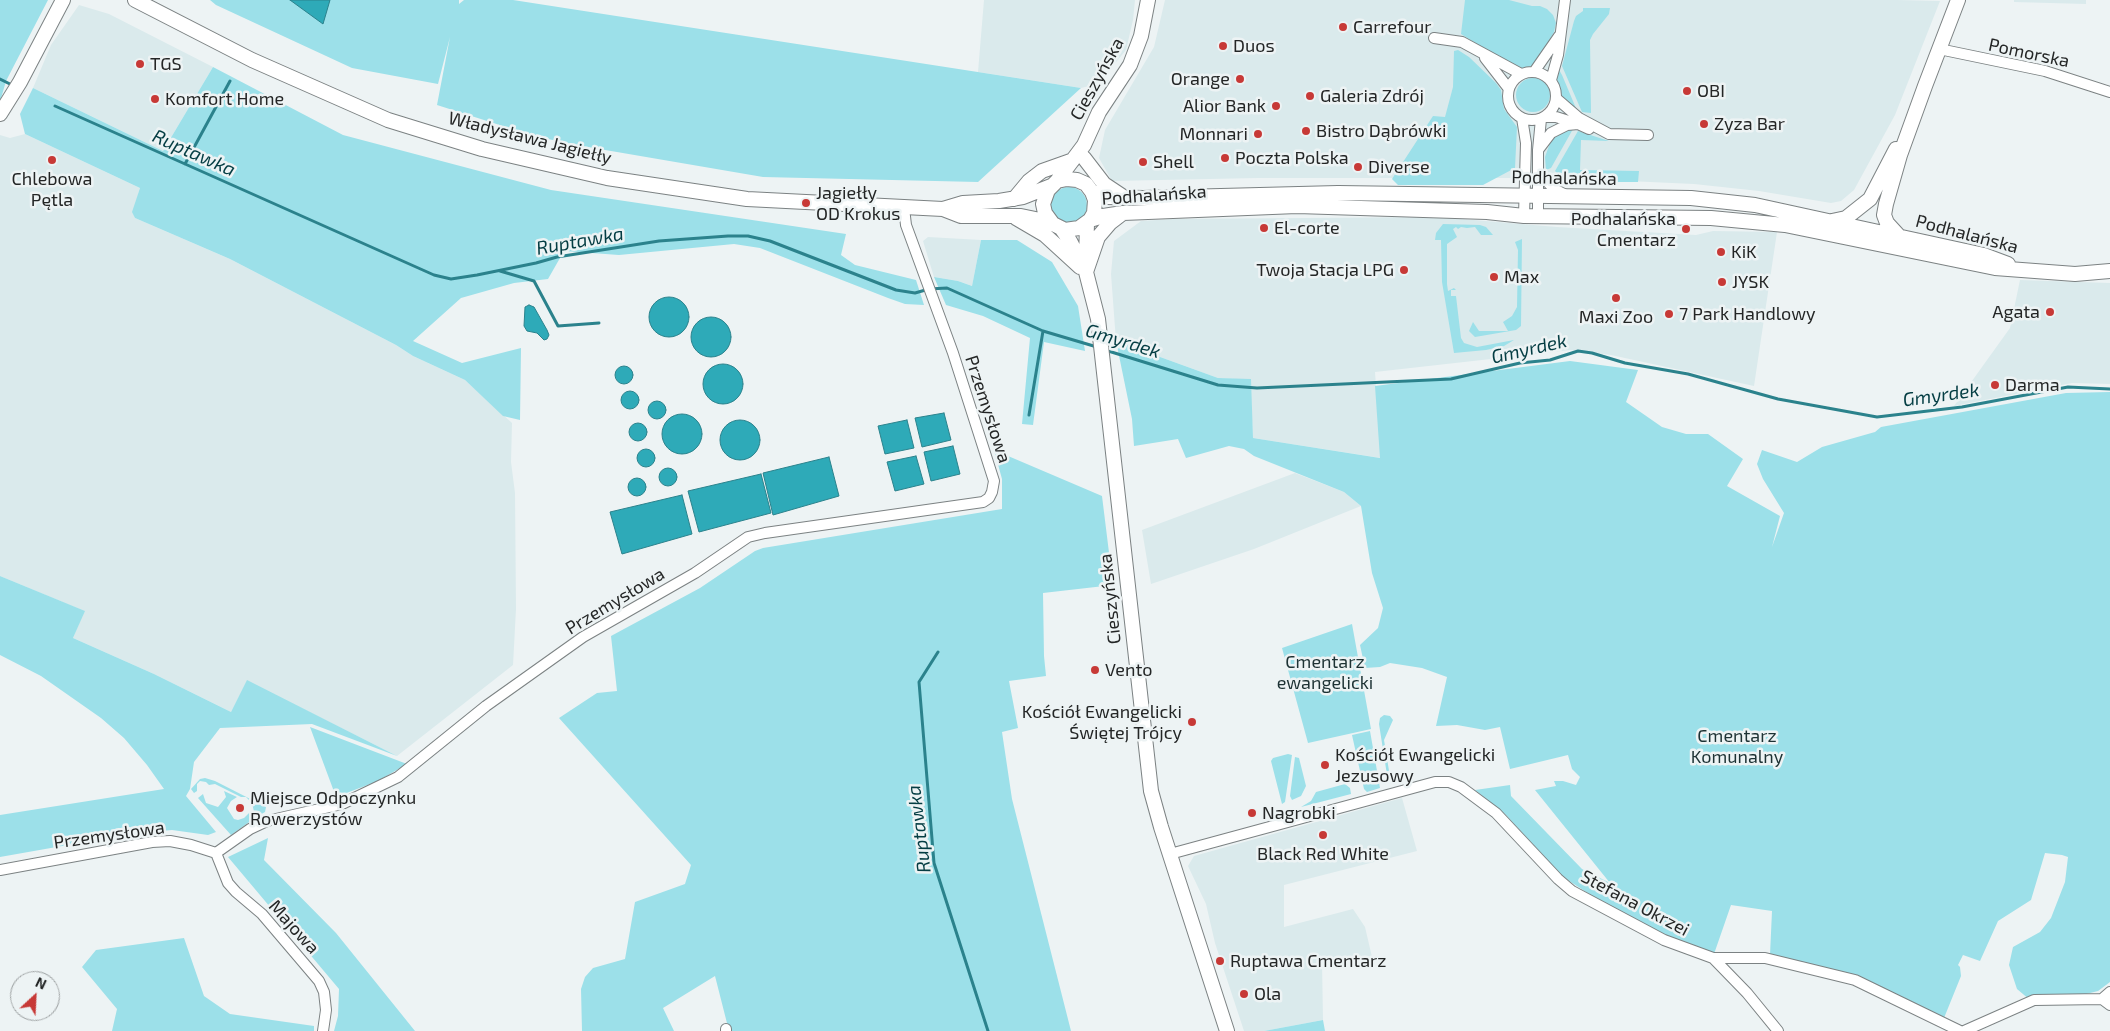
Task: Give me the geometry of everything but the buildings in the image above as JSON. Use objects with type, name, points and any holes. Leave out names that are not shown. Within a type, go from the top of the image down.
[{"type":"street","points":[[0,114],[20,82],[63,0]]},
{"type":"street","name":"Władysława Jagiełły","points":[[135,0],[252,60],[388,120],[482,149],[607,178],[747,199],[943,209],[961,216],[1029,217],[1056,225]]},
{"type":"street","name":"Cieszyńska","points":[[1054,184],[1080,155],[1099,112],[1134,57],[1141,36],[1148,0]]},
{"type":"street","points":[[1551,80],[1558,55],[1565,0]]},
{"type":"street","points":[[1850,239],[1864,234],[1884,215],[1900,155],[1958,0]]},
{"type":"street","points":[[1534,72],[1561,33]]},
{"type":"street","points":[[1434,38],[1462,42],[1521,74]]},
{"type":"street","name":"Pomorska","points":[[1939,49],[2045,71],[2110,92]]},
{"type":"street","points":[[1483,55],[1509,89]]},
{"type":"street","points":[[1531,206],[1538,173],[1538,150],[1543,118],[1552,110],[1556,99],[1554,86],[1546,76],[1534,72],[1521,74],[1511,83],[1508,102],[1511,109],[1522,118],[1534,120],[1543,118],[1556,118],[1609,134],[1648,135]]},
{"type":"street","points":[[1556,99],[1579,118],[1609,134]]},
{"type":"street","points":[[1882,245],[1873,239],[1869,229],[1866,215],[1870,199],[1918,106]]},
{"type":"street","points":[[1522,118],[1526,143],[1526,173],[1531,206]]},
{"type":"street","points":[[1538,150],[1552,133],[1567,125],[1578,124]]},
{"type":"street","points":[[1014,199],[1029,181],[1042,172],[1080,155],[1104,184],[1123,197]]},
{"type":"street","name":"Cieszyńska","points":[[1080,155],[1089,188]]},
{"type":"street","points":[[1498,196],[1515,188],[1526,173]]},
{"type":"street","points":[[1538,173],[1554,190],[1574,198]]},
{"type":"street","points":[[1072,178],[1089,188],[1095,204],[1088,222],[1074,229],[1056,225],[1045,213],[1043,204],[1046,194],[1054,184],[1072,178]]},
{"type":"street","name":"Władysława Jagiełły","points":[[943,209],[963,202],[1014,199],[1032,194],[1054,184]]},
{"type":"street","name":"Podhalańska","points":[[1089,188],[1107,197],[1159,198],[1338,193],[1498,196],[1561,216],[1711,218],[1754,221],[1785,225],[1995,268],[2074,274],[2110,271]]},
{"type":"street","name":"Podhalańska","points":[[1088,222],[1109,214],[1123,212],[1297,206],[1487,212],[1574,198],[1691,198],[1755,205],[1898,235],[1984,254],[2027,271]]},
{"type":"street","points":[[1830,222],[1846,218],[1870,199]]},
{"type":"street","name":"Przemysłowa","points":[[0,870],[152,842],[170,841],[216,853],[250,829],[267,821],[342,804],[398,777],[486,706],[583,637],[695,573],[748,537],[983,502],[989,498],[994,481],[950,344],[930,297],[906,225],[904,208]]},
{"type":"street","points":[[1011,216],[1045,235],[1086,272],[1098,237],[1123,212]]},
{"type":"street","points":[[1884,215],[1887,223],[1898,235]]},
{"type":"street","name":"Cieszyńska","points":[[1088,222],[1085,244],[1086,272],[1100,329],[1151,791],[1227,1031]]},
{"type":"street","name":"Cieszyńska","points":[[1056,225],[1070,241],[1086,272]]},
{"type":"street","name":"Stefana Okrzei","points":[[1170,854],[1435,782],[1449,782],[1461,787],[1496,814],[1558,879],[1572,891],[1664,940],[1713,958],[1765,958],[1855,980],[1962,1031]]},
{"type":"street","name":"Majowa","points":[[216,853],[228,883],[262,914],[319,981],[324,992],[326,1010],[323,1031]]},
{"type":"street","name":"Stefana Okrzei","points":[[1713,958],[1747,993],[1778,1031]]},
{"type":"street","points":[[1962,1031],[2034,1000],[2106,1002],[2110,992]]},
{"type":"shaded area","points":[[290,0],[330,0],[323,24]]},
{"type":"shaded area","points":[[984,0],[1135,0],[1133,20],[1126,50],[1098,84],[1081,88],[978,72]]},
{"type":"shaded area","points":[[1165,0],[1940,1],[1895,115],[1854,190],[1841,201],[1831,203],[1759,191],[1694,184],[1562,178],[1258,178],[1112,181],[1099,158],[1105,130],[1154,47]]},
{"type":"shaded area","points":[[2014,0],[2086,0],[2086,4],[2014,2]]},
{"type":"shaded area","points":[[79,5],[109,14],[213,67],[163,151],[33,88],[51,45]]},
{"type":"shaded area","points":[[25,134],[140,188],[133,212],[135,218],[230,259],[396,345],[413,356],[465,380],[512,423],[511,462],[515,493],[516,609],[513,665],[397,756],[247,681],[231,712],[154,674],[73,638],[84,611],[0,576],[0,135],[10,138]]},
{"type":"shaded area","points":[[1438,217],[1557,227],[1696,235],[1713,231],[1777,232],[1754,386],[1611,355],[1571,350],[1375,372],[1381,458],[1253,438],[1250,380],[1218,378],[1116,341],[1111,274],[1114,241],[1141,221],[1172,219]]},
{"type":"shaded area","points":[[928,237],[981,240],[972,286],[958,281],[934,277],[923,241]]},
{"type":"shaded area","points":[[2020,280],[2110,283],[2110,384],[2072,383],[1954,406],[2010,328]]},
{"type":"shaded area","points":[[669,297],[683,303],[689,317],[683,331],[669,337],[655,331],[649,317],[655,303]]},
{"type":"shaded area","points":[[529,305],[534,307],[547,330],[549,335],[547,339],[544,340],[537,333],[527,331],[524,326],[525,307]]},
{"type":"shaded area","points":[[711,317],[725,323],[731,337],[725,351],[711,357],[697,351],[691,337],[697,323]]},
{"type":"shaded area","points":[[723,364],[737,370],[743,384],[737,398],[723,404],[709,398],[703,384],[709,370]]},
{"type":"shaded area","points":[[624,366],[630,369],[633,375],[630,381],[624,384],[618,381],[615,375],[618,369]]},
{"type":"shaded area","points":[[630,391],[636,394],[639,400],[636,406],[630,409],[624,406],[621,400],[624,394]]},
{"type":"shaded area","points":[[657,401],[663,404],[666,410],[663,416],[657,419],[651,416],[648,410],[651,404]]},
{"type":"shaded area","points":[[944,413],[951,440],[922,447],[915,418]]},
{"type":"shaded area","points":[[682,414],[696,420],[702,434],[696,448],[682,454],[668,448],[662,434],[668,420]]},
{"type":"shaded area","points":[[740,420],[754,426],[760,440],[754,454],[740,460],[726,454],[720,440],[726,426]]},
{"type":"shaded area","points":[[907,420],[914,448],[885,454],[878,426]]},
{"type":"shaded area","points":[[638,423],[644,426],[647,432],[644,438],[638,441],[632,438],[629,432],[632,426]]},
{"type":"shaded area","points":[[953,446],[960,474],[931,481],[924,452]]},
{"type":"shaded area","points":[[646,449],[652,452],[655,458],[652,464],[646,467],[640,464],[637,458],[640,452]]},
{"type":"shaded area","points":[[916,456],[924,484],[895,491],[887,462]]},
{"type":"shaded area","points":[[829,457],[839,496],[773,515],[763,473]]},
{"type":"shaded area","points":[[668,468],[674,471],[677,477],[674,483],[668,486],[662,483],[659,477],[662,471]]},
{"type":"shaded area","points":[[1295,473],[1344,492],[1361,506],[1254,549],[1151,584],[1142,530]]},
{"type":"shaded area","points":[[761,474],[771,513],[699,532],[688,491]]},
{"type":"shaded area","points":[[637,478],[643,481],[646,487],[643,493],[637,496],[631,493],[628,487],[631,481]]},
{"type":"shaded area","points":[[682,495],[692,534],[622,554],[610,512]]},
{"type":"shaded area","points":[[1402,798],[1417,851],[1284,885],[1284,927],[1353,909],[1365,927],[1372,957],[1322,962],[1323,1020],[1264,1031],[1244,1031],[1215,943],[1206,904],[1188,866],[1194,856]]},
{"type":"green space","points":[[0,0],[48,0],[6,81],[0,102]]},
{"type":"green space","points":[[210,0],[459,0],[459,4],[464,0],[513,0],[1081,88],[978,182],[763,177],[534,136],[437,105],[450,37],[438,84],[352,68],[216,5]]},
{"type":"green space","points":[[1465,0],[1509,0],[1547,9],[1553,15],[1556,23],[1554,32],[1536,64],[1527,68],[1517,69],[1461,34]]},
{"type":"green space","points":[[1583,8],[1610,8],[1609,14],[1590,40],[1591,113],[1582,112],[1562,66],[1574,21],[1576,16],[1583,11]]},
{"type":"green space","points":[[1458,50],[1469,57],[1501,90],[1504,109],[1517,127],[1515,168],[1483,185],[1398,185],[1392,179],[1433,116],[1445,117],[1453,87],[1454,51]]},
{"type":"green space","points":[[213,67],[343,135],[551,190],[846,234],[841,255],[855,265],[916,280],[924,305],[905,304],[760,248],[734,244],[619,255],[564,251],[548,279],[514,283],[461,298],[413,341],[462,363],[521,348],[520,420],[503,416],[465,380],[413,356],[396,345],[230,259],[135,218],[132,212],[140,188],[25,134],[20,114],[33,88],[163,151]]},
{"type":"green space","points":[[1558,68],[1578,113],[1563,99],[1556,76]]},
{"type":"green space","points":[[1533,78],[1545,83],[1550,95],[1545,107],[1533,112],[1521,107],[1516,95],[1521,83]]},
{"type":"green space","points":[[1573,129],[1551,168],[1546,170],[1545,157],[1551,140],[1562,132]]},
{"type":"green space","points":[[1578,131],[1609,141],[1581,140],[1580,170],[1639,171],[1638,182],[1584,182],[1569,180],[1559,175],[1555,171]]},
{"type":"green space","points":[[1069,187],[1076,188],[1082,192],[1086,198],[1086,212],[1082,218],[1076,222],[1069,223],[1062,222],[1056,218],[1052,212],[1051,205],[1052,198],[1056,192],[1062,188]]},
{"type":"green space","points":[[1443,224],[1480,225],[1486,227],[1493,235],[1481,235],[1475,227],[1461,227],[1458,229],[1456,227],[1453,229],[1457,237],[1447,244],[1447,284],[1448,291],[1454,288],[1456,290],[1451,290],[1451,296],[1456,296],[1461,338],[1464,343],[1477,347],[1514,340],[1504,346],[1454,353],[1442,282],[1441,240],[1435,240],[1436,233]]},
{"type":"green space","points":[[1522,239],[1521,326],[1516,330],[1475,337],[1469,331],[1473,322],[1479,331],[1508,331],[1503,322],[1512,316],[1517,307],[1518,250],[1515,242]]},
{"type":"green space","points":[[981,240],[1017,240],[1052,262],[1078,306],[1085,351],[1044,342],[1033,425],[1022,424],[1030,338],[983,316],[946,305],[934,277],[958,281],[972,286]]},
{"type":"green space","name":"Cmentarz Komunalny","points":[[1116,341],[1218,378],[1251,379],[1253,438],[1380,458],[1375,386],[1570,361],[1638,370],[1626,402],[1662,427],[1686,434],[1708,434],[1743,459],[1727,486],[1780,516],[1772,547],[1784,513],[1763,479],[1757,464],[1762,450],[1797,462],[1822,447],[1875,432],[1881,427],[2066,393],[2110,392],[2110,982],[2098,991],[2086,994],[2030,1000],[2017,989],[2009,965],[2013,947],[2040,932],[2051,918],[2065,882],[2068,857],[2062,855],[2045,853],[2031,900],[1998,921],[1980,961],[1963,955],[1958,965],[1961,976],[1944,1018],[1857,975],[1770,955],[1772,911],[1731,905],[1714,954],[1669,938],[1594,897],[1563,877],[1505,814],[1475,790],[1510,785],[1511,796],[1582,869],[1610,883],[1535,790],[1556,786],[1554,781],[1563,781],[1576,785],[1580,777],[1572,769],[1568,755],[1510,769],[1500,727],[1485,730],[1457,725],[1436,726],[1447,677],[1422,668],[1390,663],[1380,667],[1365,668],[1360,645],[1378,628],[1383,608],[1372,573],[1361,506],[1344,492],[1254,456],[1244,449],[1229,446],[1186,458],[1178,439],[1134,446],[1132,419]]},
{"type":"green space","points":[[994,450],[1102,496],[1113,585],[1043,593],[1046,676],[1009,681],[1018,728],[1002,732],[1012,799],[1071,1031],[729,1031],[715,976],[663,1008],[674,1031],[582,1031],[581,989],[585,977],[593,968],[625,959],[635,902],[685,884],[691,865],[559,718],[597,693],[617,691],[611,636],[700,588],[755,551],[763,548],[1002,509],[1002,479]]},
{"type":"green space","points":[[0,576],[85,611],[73,638],[154,674],[231,712],[247,680],[397,756],[312,724],[220,728],[194,762],[190,789],[186,796],[216,832],[208,835],[172,830],[130,834],[0,857],[0,815],[164,789],[124,738],[101,718],[41,676],[0,655]]},
{"type":"green space","name":"Cmentarz ewangelicki","points":[[1352,624],[1371,729],[1308,743],[1282,648]]},
{"type":"green space","points":[[1384,715],[1390,716],[1393,720],[1384,740],[1391,783],[1387,775],[1379,724],[1380,718]]},
{"type":"green space","points":[[310,727],[407,764],[378,781],[336,797]]},
{"type":"green space","points":[[1370,731],[1380,788],[1367,792],[1364,789],[1352,735]]},
{"type":"green space","points":[[1288,754],[1292,755],[1285,802],[1282,804],[1271,761],[1273,758]]},
{"type":"green space","points":[[1295,757],[1299,758],[1306,786],[1301,796],[1292,800],[1290,796]]},
{"type":"green space","points":[[205,778],[215,781],[266,807],[265,812],[255,816],[252,803],[246,797],[241,797],[215,784],[209,785],[206,782],[200,781],[197,784],[197,791],[194,793],[191,789],[200,779]]},
{"type":"green space","points":[[1345,784],[1350,788],[1351,794],[1301,807],[1311,801],[1316,792]]},
{"type":"green space","points":[[224,791],[237,797],[231,801],[227,808],[234,819],[244,818],[250,812],[253,817],[252,820],[231,835],[198,798],[203,794],[206,803],[218,807],[226,797]]},
{"type":"green space","points":[[268,838],[264,860],[336,933],[415,1031],[334,1031],[338,1016],[339,989],[228,857]]},
{"type":"green space","points":[[184,938],[204,996],[230,1014],[314,1026],[314,1031],[112,1031],[117,1009],[82,967],[96,950]]},
{"type":"green space","points":[[1323,1020],[1325,1031],[1264,1031]]},
{"type":"waterway","name":"Ruptawka","points":[[0,79],[12,85]]},
{"type":"waterway","points":[[185,164],[230,81]]},
{"type":"waterway","name":"Ruptawka","points":[[55,106],[434,275],[451,279],[536,263],[557,257],[659,241],[748,236],[770,241],[896,290],[915,293],[929,289],[947,288],[1043,331],[1097,347]]},
{"type":"waterway","points":[[500,271],[534,281],[558,326],[599,323]]},
{"type":"waterway","name":"Ruptawka","points":[[1029,415],[1043,331]]},
{"type":"waterway","name":"Gmyrdek","points":[[1105,350],[1218,385],[1257,388],[1451,379],[1520,363],[1550,360],[1578,351],[1592,353],[1625,363],[1688,374],[1778,399],[1877,417],[1962,407],[2068,387],[2110,389]]},
{"type":"waterway","name":"Ruptawka","points":[[938,652],[919,682],[934,863],[988,1031]]},
{"type":"place","name":"Carrefour","points":[[1343,27]]},
{"type":"place","name":"Duos","points":[[1223,46]]},
{"type":"place","name":"TGS","points":[[140,64]]},
{"type":"place","name":"Orange","points":[[1240,79]]},
{"type":"place","name":"OBI","points":[[1687,91]]},
{"type":"place","name":"Galeria Zdrój","points":[[1310,96]]},
{"type":"place","name":"Komfort Home","points":[[155,99]]},
{"type":"place","name":"Alior Bank","points":[[1276,106]]},
{"type":"place","name":"Zyza Bar","points":[[1704,124]]},
{"type":"place","name":"Bistro Dąbrówki","points":[[1306,131]]},
{"type":"place","name":"Monnari","points":[[1258,134]]},
{"type":"place","name":"Poczta Polska","points":[[1225,158]]},
{"type":"place","name":"Chlebowa Pętla","points":[[52,160]]},
{"type":"place","name":"Shell","points":[[1143,162]]},
{"type":"place","name":"Diverse","points":[[1358,167]]},
{"type":"place","name":"Jagiełły OD Krokus","points":[[806,203]]},
{"type":"place","name":"El-corte","points":[[1264,228]]},
{"type":"place","name":"Podhalańska Cmentarz","points":[[1686,229]]},
{"type":"place","name":"KiK","points":[[1721,252]]},
{"type":"place","name":"Twoja Stacja LPG","points":[[1404,270]]},
{"type":"place","name":"Max","points":[[1494,277]]},
{"type":"place","name":"JYSK","points":[[1722,282]]},
{"type":"place","name":"Maxi Zoo","points":[[1616,298]]},
{"type":"place","name":"Agata","points":[[2050,312]]},
{"type":"place","name":"7 Park Handlowy","points":[[1669,314]]},
{"type":"place","name":"Darma","points":[[1995,385]]},
{"type":"place","name":"Vento","points":[[1095,670]]},
{"type":"place","name":"Kościół Ewangelicki Świętej Trójcy","points":[[1192,722]]},
{"type":"place","name":"Kościół Ewangelicki Jezusowy","points":[[1325,765]]},
{"type":"place","name":"Miejsce Odpoczynku Rowerzystów","points":[[240,808]]},
{"type":"place","name":"Nagrobki","points":[[1252,813]]},
{"type":"place","name":"Black Red White","points":[[1323,835]]},
{"type":"place","name":"Ruptawa Cmentarz","points":[[1220,961]]},
{"type":"place","name":"Ola","points":[[1244,994]]}]
